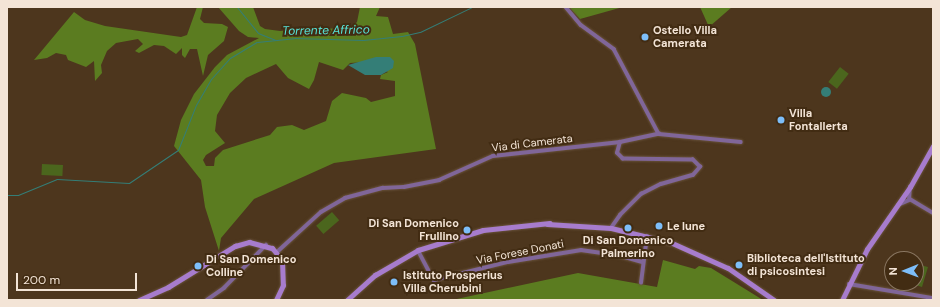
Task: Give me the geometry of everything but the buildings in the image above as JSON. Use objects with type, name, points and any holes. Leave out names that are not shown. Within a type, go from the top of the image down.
[{"type":"main road","points":[[842,300],[848,284],[872,240],[910,187],[933,146]]},
{"type":"main road","points":[[347,300],[375,275],[418,250],[471,233],[486,230],[547,224],[611,228],[647,236],[702,255],[756,287],[772,299]]},
{"type":"main road","points":[[139,300],[168,287],[235,246],[249,242],[266,244],[277,252],[284,267],[285,276],[276,300]]},
{"type":"street","points":[[566,7],[581,24],[614,49],[659,134]]},
{"type":"street","name":"Via di Camerata","points":[[277,252],[326,209],[345,198],[383,188],[404,188],[439,180],[493,156],[620,142],[659,134],[741,142]]},
{"type":"street","points":[[611,228],[618,218],[641,194],[661,184],[693,175],[700,167],[693,160],[623,160],[616,153],[620,142]]},
{"type":"street","points":[[898,205],[906,204],[910,199],[910,187]]},
{"type":"street","points":[[910,199],[933,213]]},
{"type":"street","points":[[618,218],[618,230]]},
{"type":"street","points":[[640,283],[647,236]]},
{"type":"street","points":[[207,300],[224,288],[266,244]]},
{"type":"street","name":"Via Forese Donati","points":[[418,250],[434,280],[508,262],[581,250],[618,255],[643,262]]},
{"type":"street","points":[[848,284],[933,298]]},
{"type":"green space","points":[[197,7],[203,7],[200,19],[204,23],[222,24],[228,27],[224,41],[208,55],[203,76],[197,49],[190,49],[185,58],[182,55],[182,48],[176,54],[164,46],[154,45],[139,53],[135,51],[143,44],[138,39],[116,43],[107,51],[101,65],[102,73],[95,81],[94,61],[86,67],[68,60],[66,55],[56,53],[47,58],[34,60],[74,12],[85,20],[105,26],[181,37],[187,35]]},
{"type":"green space","points":[[218,7],[253,7],[260,26],[265,29],[280,31],[312,28],[349,29],[357,22],[360,7],[380,7],[376,16],[388,17],[393,34],[408,32],[415,44],[436,149],[334,163],[254,199],[221,238],[219,251],[205,207],[201,180],[174,146],[181,120],[194,94],[215,67],[227,55],[259,38],[248,37],[239,31]],"holes":[[[319,62],[343,70],[350,63],[365,62],[388,72],[381,75],[380,79],[395,81],[395,96],[371,102],[366,98],[342,93],[332,101],[326,121],[304,130],[292,125],[277,127],[270,135],[223,150],[215,158],[214,166],[206,166],[203,160],[206,155],[225,143],[215,131],[217,115],[230,93],[246,78],[276,64],[288,78],[309,89],[314,80]]]},
{"type":"green space","points":[[569,7],[623,7],[580,19]]},
{"type":"green space","points":[[700,7],[732,7],[709,27]]},
{"type":"green space","points":[[840,67],[849,74],[837,89],[828,82]]},
{"type":"green space","points":[[42,164],[63,165],[62,176],[41,175]]},
{"type":"green space","points":[[332,212],[339,220],[323,234],[316,226]]},
{"type":"green space","points":[[663,260],[695,269],[699,266],[711,268],[763,300],[452,300],[578,273],[657,287]]},
{"type":"green space","points":[[924,266],[928,267],[924,280]]},
{"type":"water","points":[[376,57],[390,57],[394,61],[393,68],[381,75],[365,75],[348,65]]},
{"type":"water","points":[[824,87],[828,87],[830,88],[830,96],[824,97],[821,94],[821,90]]},
{"type":"waterway","points":[[237,7],[258,33],[275,40]]},
{"type":"waterway","name":"Torrente Affrico","points":[[7,195],[18,195],[57,179],[129,183],[178,150],[196,105],[211,79],[230,58],[257,42],[294,38],[363,40],[402,36],[420,32],[472,7]]},
{"type":"place","name":"Ostello Villa Camerata","points":[[645,37]]},
{"type":"place","name":"Villa Fontallerta","points":[[781,120]]},
{"type":"place","name":"Le lune","points":[[659,226]]},
{"type":"place","name":"Di San Domenico Palmerino","points":[[628,228]]},
{"type":"place","name":"Di San Domenico Frullino","points":[[467,230]]},
{"type":"place","name":"Biblioteca dell'Istituto di psicosintesi","points":[[739,265]]},
{"type":"place","name":"Di San Domenico Colline","points":[[198,266]]},
{"type":"place","name":"Istituto Prosperius Villa Cherubini","points":[[394,282]]}]
